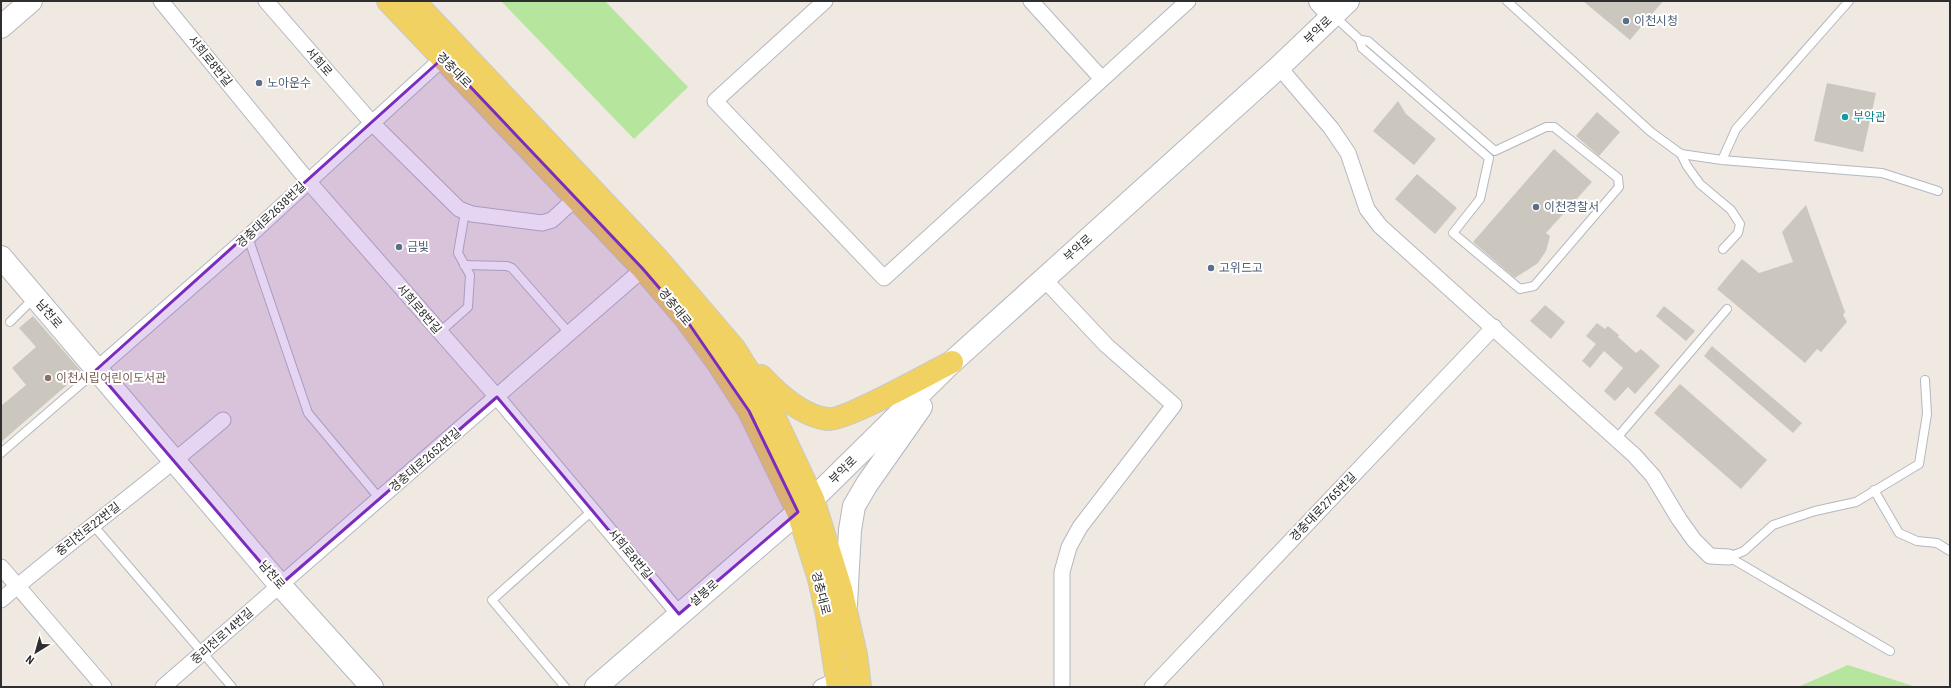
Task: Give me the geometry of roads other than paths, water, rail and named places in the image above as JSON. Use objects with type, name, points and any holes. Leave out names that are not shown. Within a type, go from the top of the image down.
[{"type":"main road","name":"경충대로","points":[[388,1],[643,269],[685,318],[717,362],[745,405],[805,506],[827,615],[832,685]]},
{"type":"main road","name":"경충대로","points":[[414,1],[657,258],[734,348],[765,397],[805,506],[846,609],[856,655],[860,687]]},
{"type":"main road","points":[[734,348],[776,392],[806,412],[828,420],[848,414],[952,362]]},
{"type":"street","points":[[1,27],[31,1]]},
{"type":"street","name":"서희로8번길","points":[[161,1],[308,182],[497,397],[679,614]]},
{"type":"street","name":"서희로","points":[[266,1],[372,123]]},
{"type":"street","points":[[825,1],[715,101],[884,278],[1188,1]]},
{"type":"street","points":[[1031,1],[1102,79]]},
{"type":"street","name":"부악로","points":[[805,506],[952,362],[1279,67],[1334,6]]},
{"type":"street","name":"경충대로2638번길","points":[[96,370],[248,237],[443,58]]},
{"type":"street","points":[[1279,67],[1331,128],[1348,153],[1367,209],[1380,226],[1494,327],[1616,439],[1653,476],[1679,519],[1694,540],[1710,556],[1728,557]]},
{"type":"street","points":[[372,123],[454,206],[465,212],[542,223],[552,220],[576,198]]},
{"type":"street","name":"남천로","points":[[1,257],[280,585],[372,687]]},
{"type":"street","name":"경충대로2652번길","points":[[280,585],[643,269]]},
{"type":"street","points":[[1044,279],[1106,345],[1174,405],[1080,527],[1069,547],[1062,572],[1062,687]]},
{"type":"street","name":"경충대로2765번길","points":[[1152,687],[1494,327]]},
{"type":"street","points":[[846,609],[850,530],[854,506],[867,484],[952,362]]},
{"type":"street","points":[[176,461],[223,420]]},
{"type":"street","name":"중리천로22번길","points":[[1,600],[93,525],[176,461]]},
{"type":"street","name":"설봉로","points":[[596,687],[805,506]]},
{"type":"street","points":[[1,567],[104,687]]},
{"type":"street","name":"중리천로14번길","points":[[163,687],[280,585]]},
{"type":"lane","points":[[1507,1],[1651,132],[1681,154],[1687,166],[1700,184],[1731,210],[1740,224],[1738,233],[1723,249]]},
{"type":"lane","points":[[1722,160],[1736,129],[1849,1]]},
{"type":"lane","points":[[1334,6],[1360,40],[1362,48],[1489,158],[1480,199],[1453,233],[1520,288],[1534,286],[1619,187],[1618,178],[1554,127],[1546,127],[1495,151],[1368,40],[1360,40]]},
{"type":"lane","points":[[1681,154],[1722,160],[1882,173],[1938,191]]},
{"type":"lane","points":[[440,332],[468,307],[470,279],[468,270],[458,253],[465,212]]},
{"type":"lane","points":[[248,237],[308,413],[380,499]]},
{"type":"lane","points":[[464,265],[507,266],[512,268],[570,334]]},
{"type":"lane","points":[[10,322],[35,297]]},
{"type":"lane","points":[[1616,439],[1727,308]]},
{"type":"lane","points":[[1,453],[96,370]]},
{"type":"lane","points":[[1728,557],[1744,551],[1773,525],[1815,511],[1856,502],[1919,464],[1927,414],[1924,380]]},
{"type":"lane","points":[[1874,490],[1899,533],[1917,541],[1937,543],[1950,551]]},
{"type":"lane","points":[[565,687],[492,600],[593,510]]},
{"type":"lane","points":[[93,525],[232,687]]},
{"type":"lane","points":[[1728,557],[1890,651]]},
{"type":"place","name":"이천시청","points":[[1626,21]]},
{"type":"place","name":"노아운수","points":[[259,83]]},
{"type":"place","name":"부악관","points":[[1845,117]]},
{"type":"place","name":"이천경찰서","points":[[1536,207]]},
{"type":"place","name":"금빛","points":[[399,247]]},
{"type":"place","name":"고위드고","points":[[1211,268]]},
{"type":"place","name":"이천시립어린이도서관","points":[[48,378]]}]
